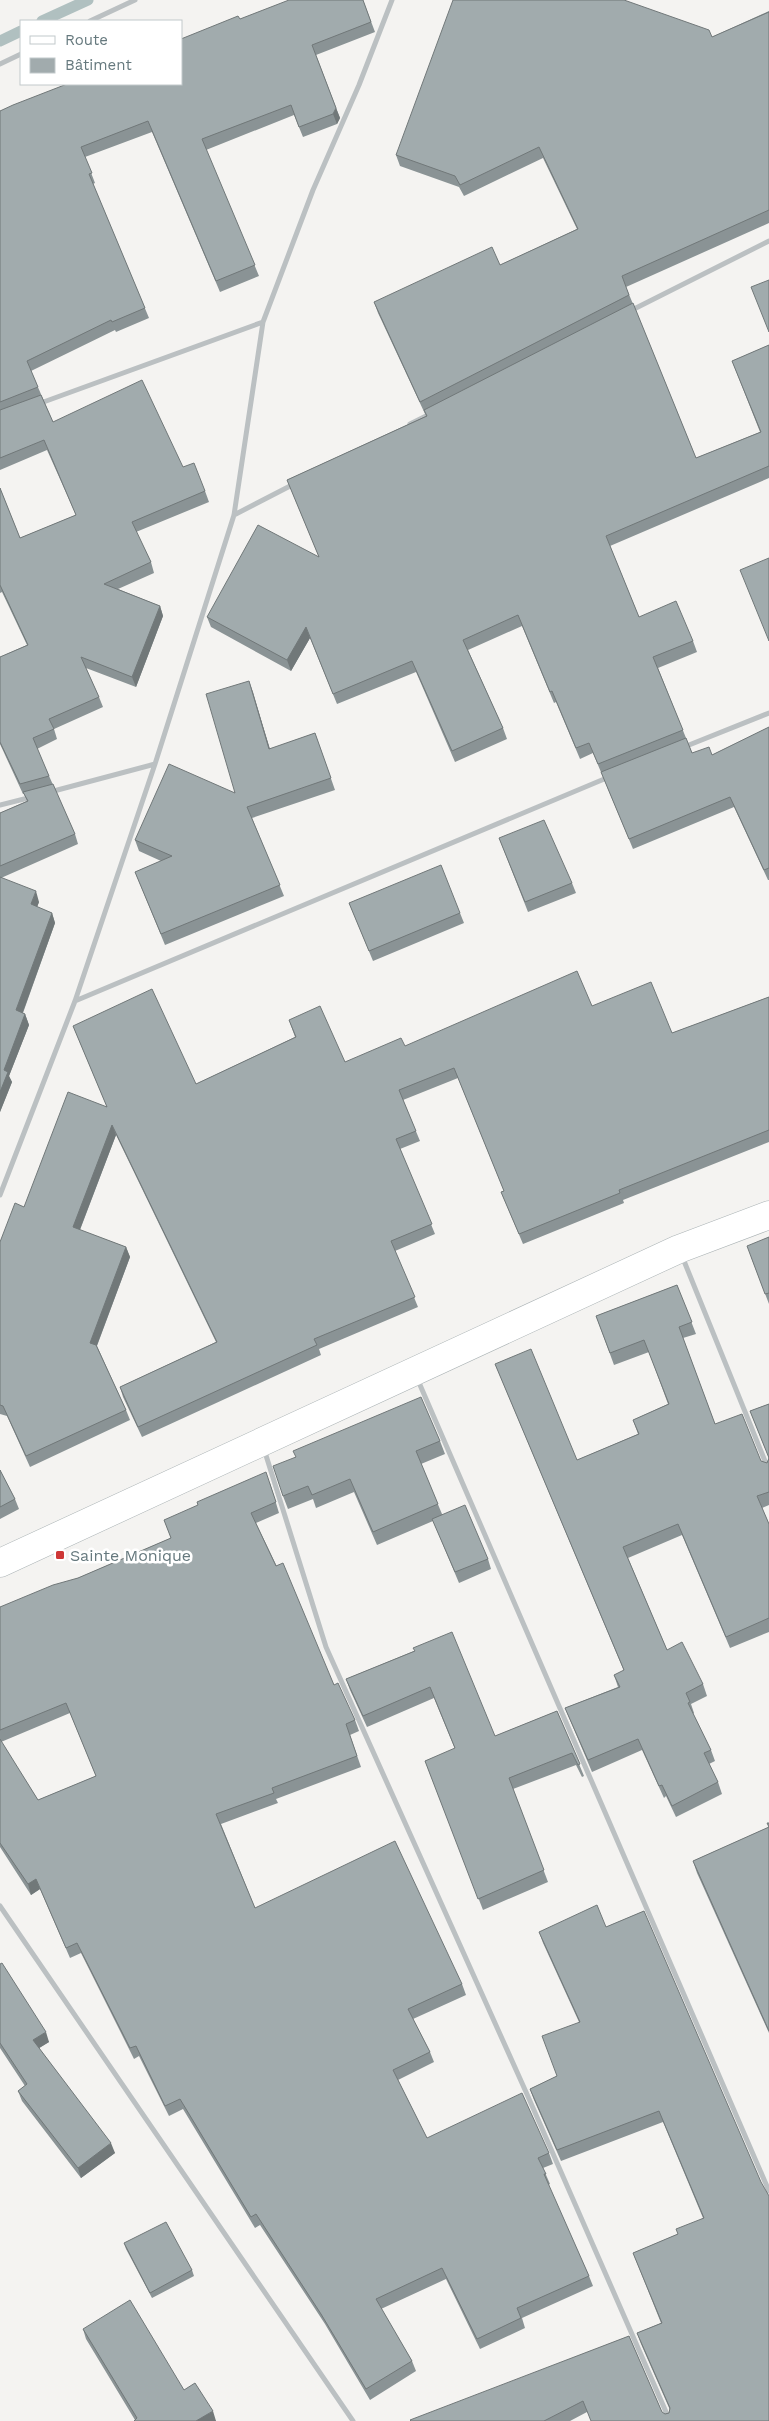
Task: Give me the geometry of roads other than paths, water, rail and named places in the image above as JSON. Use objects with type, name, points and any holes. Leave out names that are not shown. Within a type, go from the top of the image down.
[{"type":"street","points":[[92,20],[135,0]]},
{"type":"street","points":[[0,1195],[75,1001],[155,764],[234,515],[263,322],[313,190],[360,85],[392,0]]},
{"type":"street","points":[[0,64],[20,54]]},
{"type":"street","points":[[621,316],[769,241]]},
{"type":"street","points":[[28,407],[263,322]]},
{"type":"street","points":[[401,429],[436,411]]},
{"type":"street","points":[[234,515],[304,478]]},
{"type":"street","points":[[680,748],[769,713]]},
{"type":"street","points":[[46,793],[155,764]]},
{"type":"street","points":[[75,1001],[618,773]]},
{"type":"street","points":[[0,806],[36,796]]},
{"type":"street","points":[[0,1563],[680,1249],[769,1215]]},
{"type":"street","points":[[680,1249],[769,1471]]},
{"type":"street","points":[[414,1371],[769,2192]]},
{"type":"street","points":[[262,1442],[326,1647],[526,2092],[670,2421]]},
{"type":"street","points":[[0,1906],[353,2421]]},
{"type":"waterway","points":[[44,20],[88,0]]},
{"type":"waterway","points":[[0,41],[20,31]]},
{"type":"place","name":"Sainte Monique","points":[[60,1555]]}]
